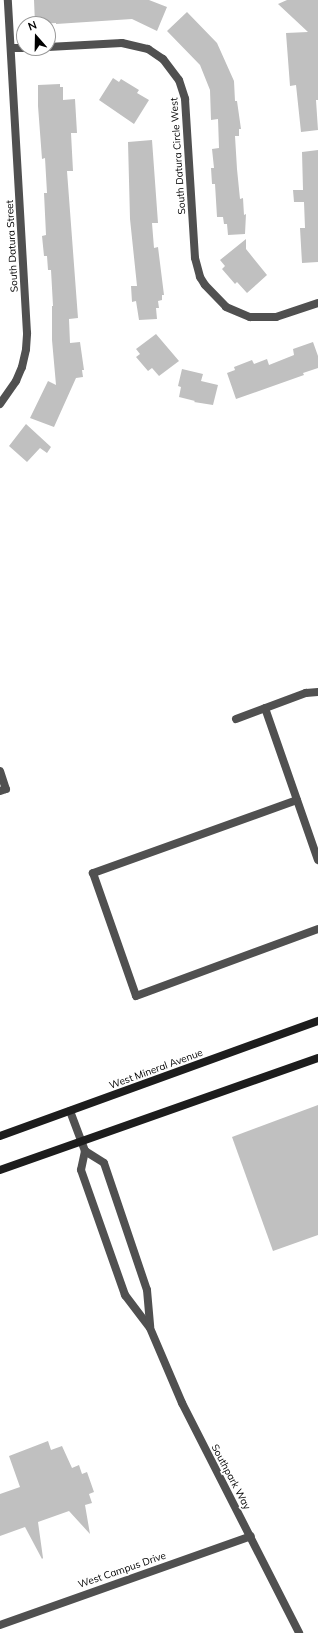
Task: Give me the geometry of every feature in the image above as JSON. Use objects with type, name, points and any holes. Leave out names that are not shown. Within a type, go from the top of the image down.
[{"type":"main road","name":"West Mineral Avenue","points":[[0,1136],[318,1021]]},
{"type":"main road","points":[[0,1170],[81,1140],[318,1058]]},
{"type":"street","name":"South Datura Street","points":[[0,404],[10,391],[22,367],[26,349],[27,333],[8,0]]},
{"type":"street","name":"South Datura Circle West","points":[[56,47],[122,43],[134,45],[148,49],[163,60],[179,80],[185,99],[195,258],[200,277],[212,294],[226,307],[239,314],[261,319],[283,316],[318,303]]},
{"type":"street","points":[[11,48],[16,48]]},
{"type":"street","points":[[236,720],[306,693],[318,692]]},
{"type":"street","points":[[265,708],[318,860]]},
{"type":"street","points":[[0,771],[6,789],[0,791]]},
{"type":"street","points":[[297,800],[93,873],[136,996],[318,930]]},
{"type":"street","points":[[70,1111],[85,1151]]},
{"type":"street","name":"Southpark Way","points":[[150,1328],[147,1290],[104,1163],[85,1151],[81,1170],[125,1295],[150,1328],[182,1403],[299,1633]]},
{"type":"street","name":"West Campus Drive","points":[[0,1625],[251,1536]]},
{"type":"building","points":[[34,0],[149,0],[167,7],[157,31],[132,19],[56,24],[56,16],[35,16]]},
{"type":"building","points":[[287,0],[318,0],[318,100],[316,100],[318,130],[301,132],[296,85],[290,86],[286,33],[308,32],[278,4]]},
{"type":"building","points":[[187,12],[217,43],[234,81],[235,101],[237,101],[241,129],[239,129],[239,136],[235,136],[240,199],[243,198],[244,215],[246,214],[245,234],[228,235],[227,224],[224,224],[223,217],[217,217],[215,184],[212,184],[211,168],[214,168],[212,149],[219,148],[218,119],[211,120],[210,90],[200,65],[167,31]]},
{"type":"building","points":[[113,78],[119,82],[121,79],[139,90],[137,93],[149,100],[134,124],[99,100]]},
{"type":"building","points":[[60,84],[60,87],[63,87],[63,100],[75,99],[77,133],[71,133],[73,171],[67,171],[78,318],[69,319],[70,343],[80,342],[84,370],[82,370],[83,377],[76,378],[54,427],[30,418],[48,381],[56,385],[52,340],[53,306],[51,270],[48,270],[47,256],[44,256],[42,236],[46,235],[44,193],[47,193],[45,158],[42,159],[38,85]]},
{"type":"building","points":[[152,140],[158,223],[152,223],[154,248],[158,247],[164,295],[162,295],[162,300],[158,301],[159,308],[156,308],[157,319],[139,320],[136,301],[132,302],[131,286],[137,286],[130,219],[128,142]]},
{"type":"building","points":[[318,150],[318,262],[302,263],[300,228],[305,228],[304,202],[294,202],[293,190],[303,190],[302,152]]},
{"type":"building","points":[[246,239],[246,249],[267,275],[247,293],[237,282],[235,284],[222,269],[225,266],[220,260]]},
{"type":"building","points":[[156,334],[179,361],[159,376],[152,368],[148,371],[136,357],[140,354],[136,349]]},
{"type":"building","points":[[313,342],[318,356],[318,368],[303,373],[304,375],[236,399],[227,373],[235,370],[234,367],[252,360],[254,364],[267,359],[269,365],[294,355],[293,349]]},
{"type":"building","points":[[182,369],[203,374],[201,381],[218,385],[213,405],[194,402],[195,401],[179,397],[181,387],[178,386]]},
{"type":"building","points":[[26,424],[51,447],[47,453],[40,448],[27,462],[9,446]]},
{"type":"building","points":[[318,1105],[318,1235],[273,1251],[232,1137]]},
{"type":"building","points":[[48,1441],[51,1450],[62,1446],[72,1468],[79,1465],[82,1474],[87,1472],[94,1492],[89,1494],[92,1503],[85,1505],[90,1534],[69,1511],[38,1522],[42,1559],[25,1527],[0,1536],[0,1494],[20,1487],[9,1456]]}]
